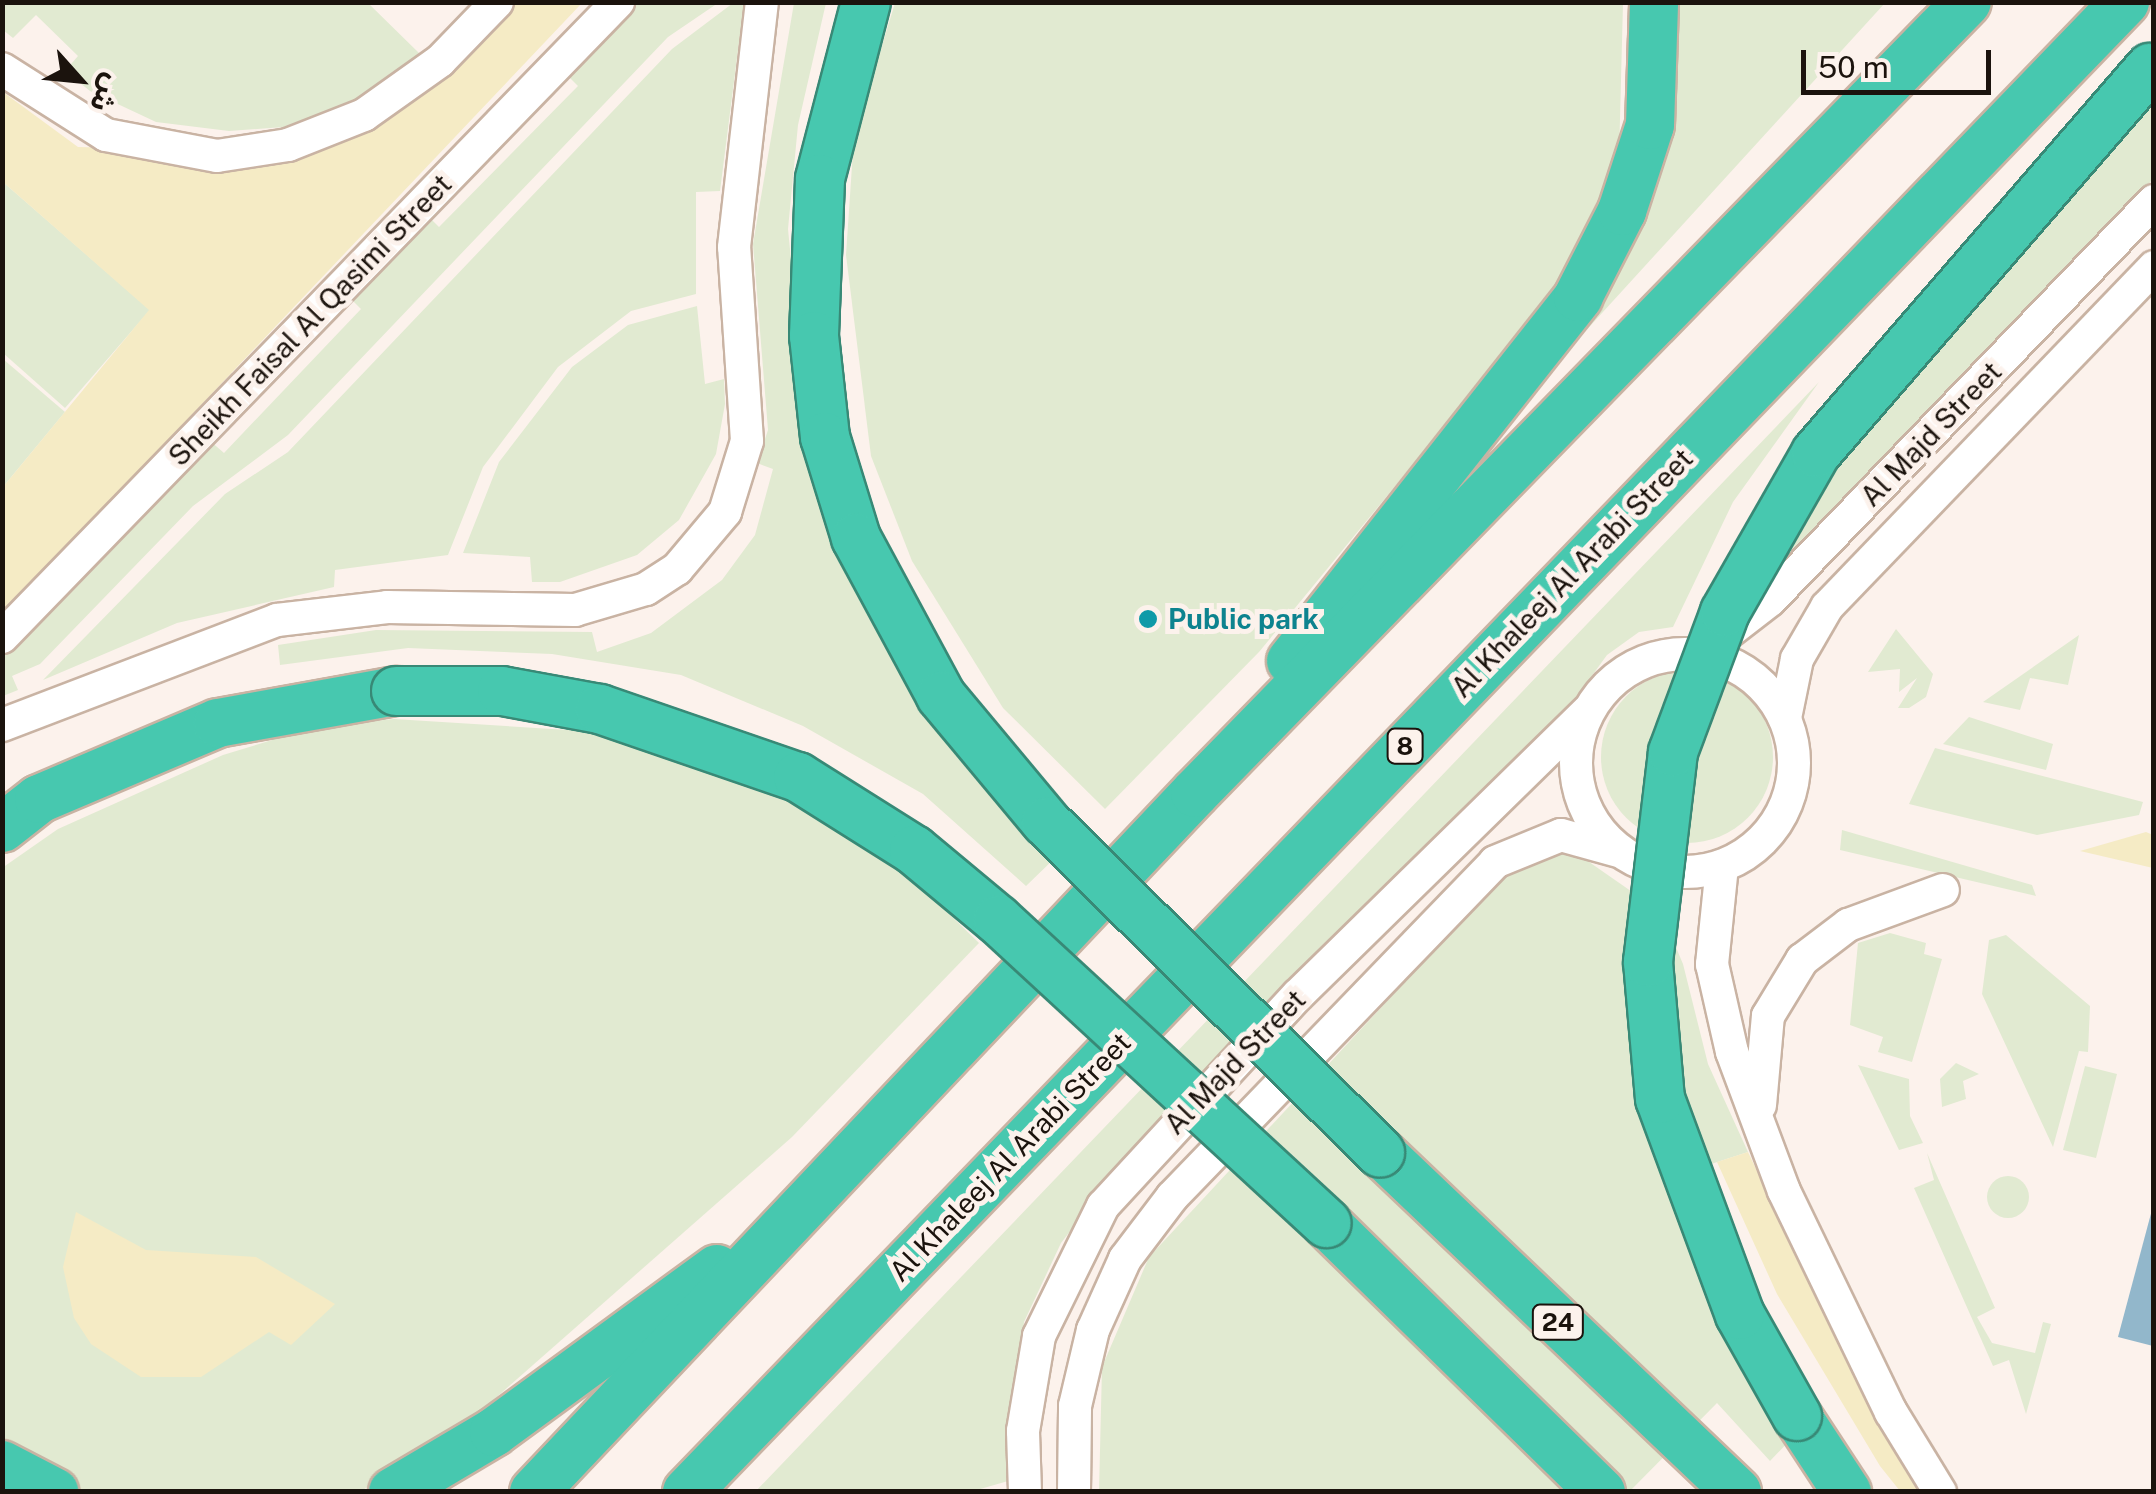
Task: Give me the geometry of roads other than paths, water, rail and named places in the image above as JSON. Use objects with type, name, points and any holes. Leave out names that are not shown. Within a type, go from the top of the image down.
[{"type":"highway","name":"24","points":[[866,2],[820,179],[814,336],[825,437],[856,538],[941,696],[1046,822],[1380,1152],[1737,1492]]},
{"type":"highway","points":[[1195,792],[1438,465],[1578,297],[1622,211],[1650,125],[1654,2]]},
{"type":"highway","points":[[1797,180],[1927,2]]},
{"type":"highway","points":[[534,1492],[1195,792],[1967,2]]},
{"type":"highway","name":"Al Khaleej Al Arabi Street","points":[[687,1492],[2125,2]]},
{"type":"highway","points":[[1847,1492],[1797,1416],[1740,1315],[1660,1099],[1649,926],[1673,752],[1725,612],[1816,453],[2152,66]]},
{"type":"highway","points":[[2,828],[39,799],[218,724],[396,691],[502,691],[600,709],[798,777],[914,850],[998,920],[1326,1223],[1601,1492]]},
{"type":"highway","points":[[393,1492],[494,1432],[782,1226]]},
{"type":"highway","points":[[2,1465],[54,1492]]},
{"type":"street","points":[[2,69],[106,135],[217,156],[288,145],[364,115],[440,61],[496,2]]},
{"type":"street","name":"Sheikh Faisal Al Qasimi Street","points":[[2,637],[618,2]]},
{"type":"street","points":[[6,720],[276,620],[387,607],[575,610],[612,603],[678,569],[726,512],[748,441],[734,247],[762,2]]},
{"type":"street","name":"Al Majd Street","points":[[1697,654],[1770,600],[2154,201]]},
{"type":"street","name":"Al Majd Street","points":[[1785,718],[1797,659],[1827,608],[2154,267]]},
{"type":"street","points":[[1697,654],[1750,674],[1785,718],[1794,756],[1787,803],[1752,850],[1722,866],[1668,872],[1618,851],[1578,787],[1588,711],[1646,660],[1697,654]]},
{"type":"street","name":"Al Majd Street","points":[[1025,1492],[1024,1431],[1039,1336],[1102,1206],[1298,994],[1588,711]]},
{"type":"street","name":"Al Majd Street","points":[[1074,1492],[1075,1406],[1092,1330],[1160,1212],[1494,862],[1561,835],[1618,851]]},
{"type":"street","points":[[1722,866],[1712,964],[1732,1052],[1784,1190],[1891,1412],[1940,1492]]},
{"type":"street","points":[[1784,1190],[1758,1088],[1776,998],[1835,933],[1943,890]]},
{"type":"water","points":[[2153,1206],[2153,1346],[2118,1337]]},
{"type":"place","name":"Public park","points":[[1148,619]]}]
